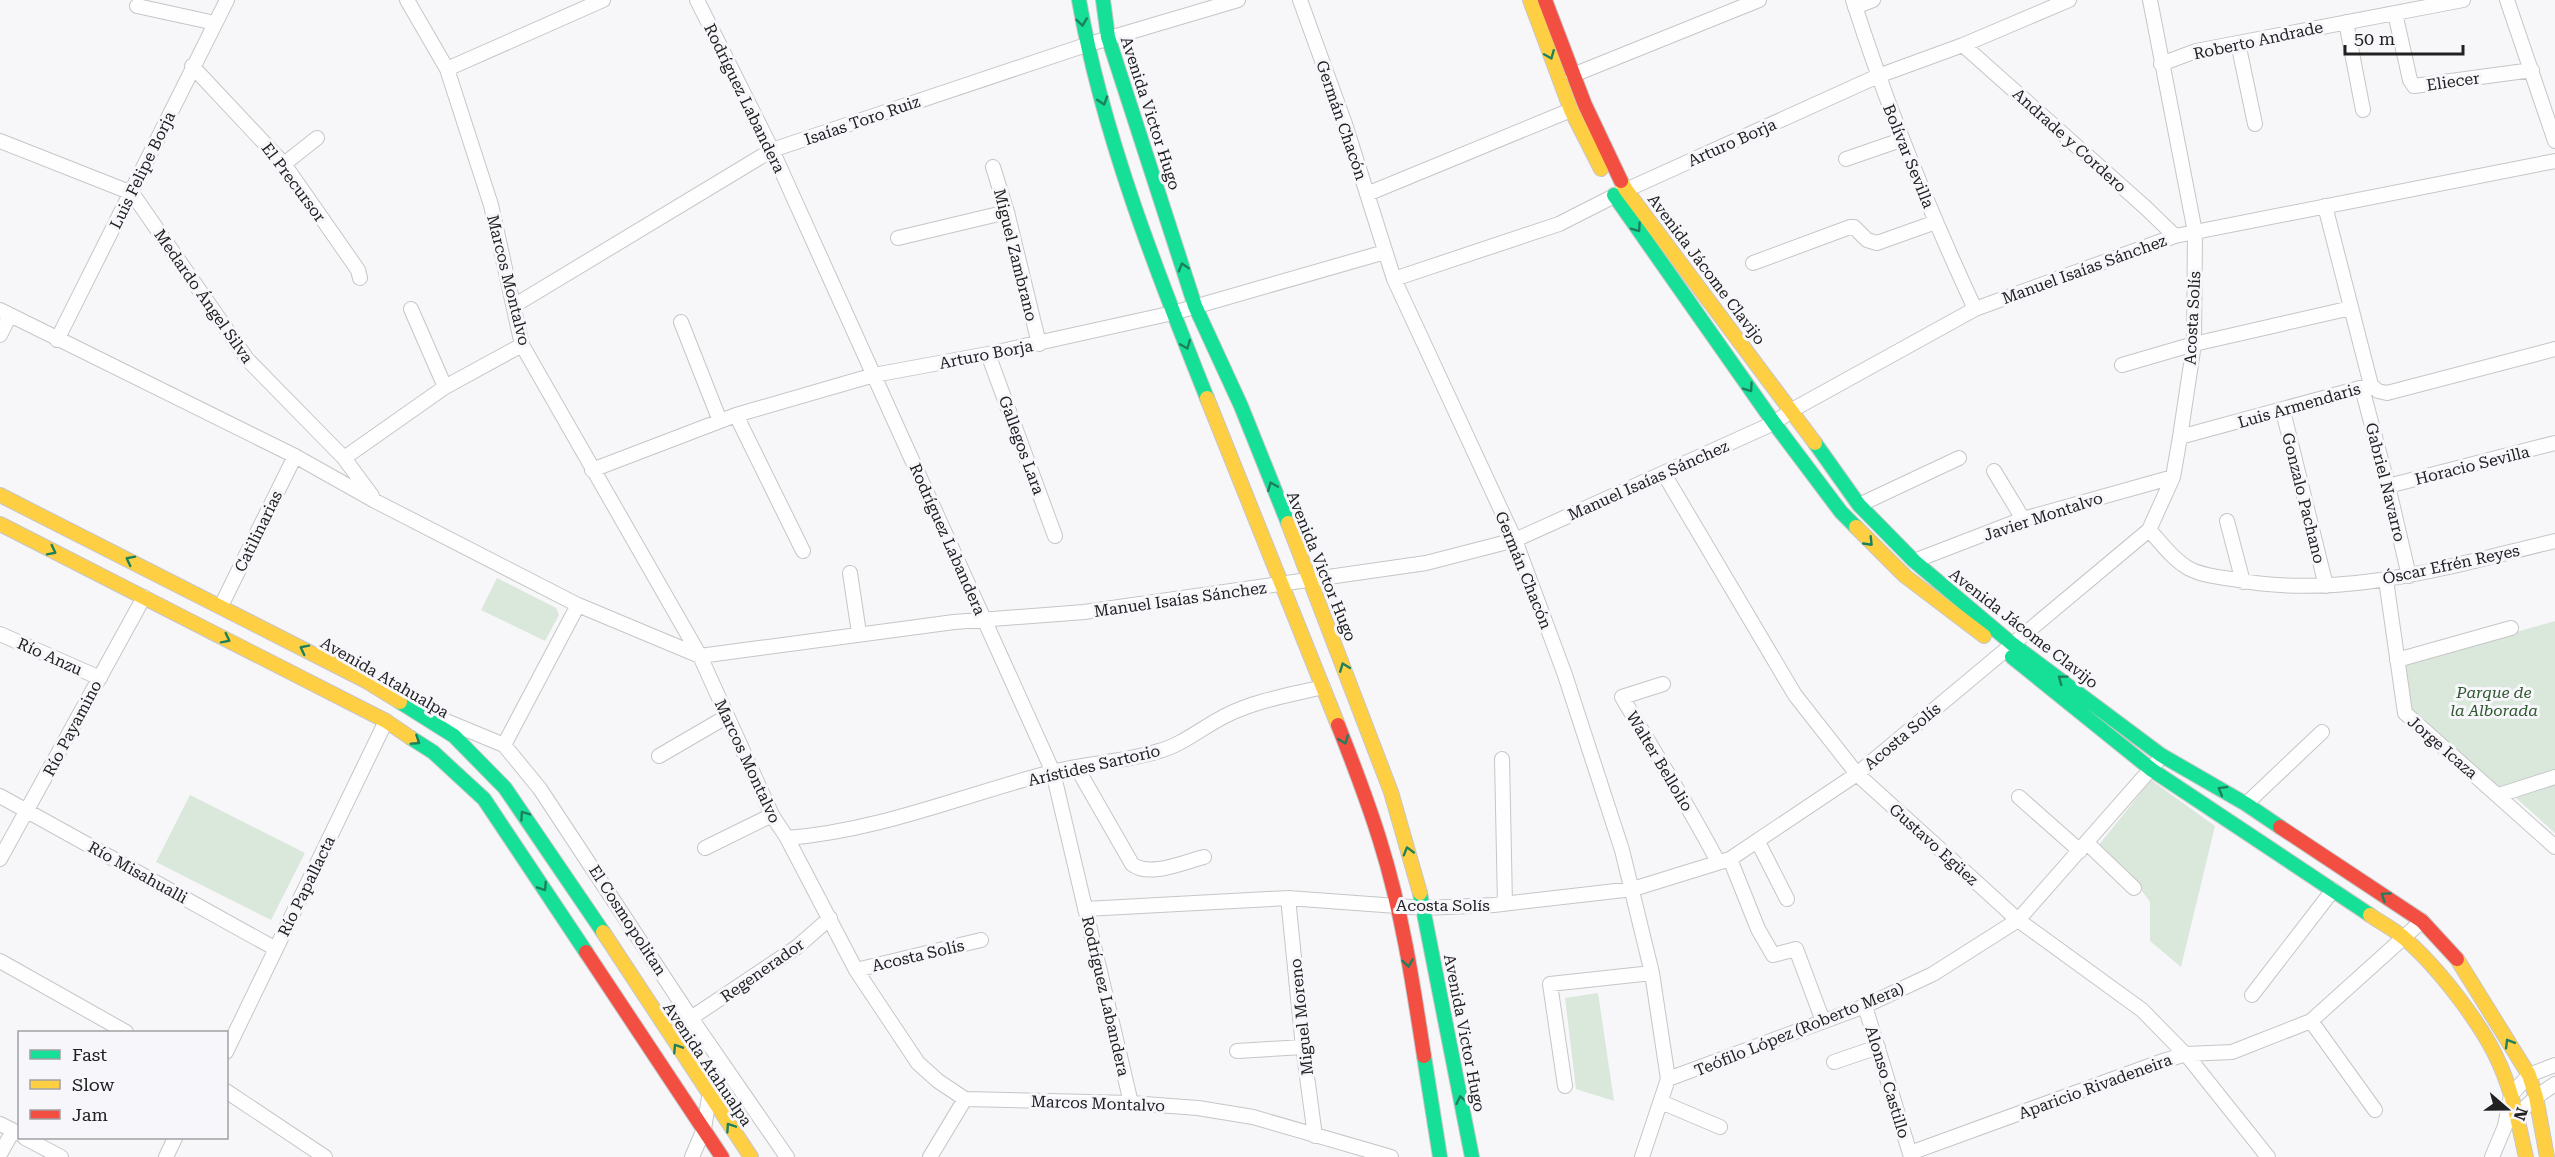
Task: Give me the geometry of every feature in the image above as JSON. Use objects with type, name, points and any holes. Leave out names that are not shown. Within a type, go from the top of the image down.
[{"type":"main road","points":[[1079,0],[1086,45],[1129,185],[1173,313],[1368,802],[1399,906],[1440,1157]]},
{"type":"main road","name":"Avenida Victor Hugo","points":[[1102,0],[1108,38],[1195,306],[1241,406],[1311,580],[1391,792],[1424,908],[1472,1157]]},
{"type":"main road","name":"Avenida Jácome Clavijo","points":[[1530,0],[1570,110],[1621,193],[1774,423],[1841,512],[1905,576],[2008,647],[2034,658],[2161,755],[2246,804],[2422,921],[2458,960],[2529,1075],[2536,1097],[2547,1157]]},
{"type":"main road","name":"Avenida Jácome Clavijo","points":[[1545,0],[1621,193],[1791,410],[1859,505],[1914,561],[2008,647],[2152,770],[2404,938],[2445,981],[2485,1036],[2500,1064],[2511,1095],[2510,1122],[2526,1157]]},
{"type":"main road","name":"Avenida Atahualpa","points":[[0,495],[366,681],[454,736],[505,788],[751,1157]]},
{"type":"main road","points":[[0,524],[386,721],[433,752],[484,799],[665,1075],[722,1157]]},
{"type":"street","name":"Luis Felipe Borja","points":[[57,340],[227,0]]},
{"type":"street","name":"Marcos Montalvo","points":[[407,0],[447,69],[491,205],[515,305],[522,345],[700,656],[771,815],[787,838],[856,970],[918,1063],[938,1081],[965,1099],[1131,1103],[1198,1108],[1253,1117],[1391,1157]]},
{"type":"street","points":[[447,69],[603,0]]},
{"type":"street","name":"Rodríguez Labandera","points":[[696,0],[772,150],[1053,772],[1131,1103]]},
{"type":"street","name":"Isaías Toro Ruiz","points":[[515,305],[772,150],[1086,45],[1238,0]]},
{"type":"street","name":"Germán Chacón","points":[[1300,0],[1394,279],[1515,540],[1565,675],[1633,889],[1652,973],[1668,1078],[1642,1157]]},
{"type":"street","points":[[1573,75],[1759,0]]},
{"type":"street","points":[[1854,3],[1873,0]]},
{"type":"street","name":"Arturo Borja","points":[[1394,279],[1559,224],[1621,193],[1878,76],[1963,45],[2069,0]]},
{"type":"street","name":"Acosta Solís","points":[[1085,909],[1288,898],[1424,908],[1505,904],[1633,889],[1724,861],[1758,842],[1857,774],[2149,530],[2173,477],[2194,344],[2194,232],[2150,0]]},
{"type":"street","name":"Roberto Andrade","points":[[2161,64],[2196,51],[2463,0]]},
{"type":"street","points":[[2507,0],[2555,141]]},
{"type":"street","name":"Bolívar Sevilla","points":[[1854,3],[1901,140],[1975,309]]},
{"type":"street","points":[[137,6],[215,22]]},
{"type":"street","name":"Eliecer","points":[[2395,13],[2410,80],[2414,86],[2532,70]]},
{"type":"street","points":[[2346,22],[2363,110]]},
{"type":"street","points":[[2238,43],[2255,124]]},
{"type":"street","name":"Andrade y Cordero","points":[[1963,45],[2146,208],[2175,237]]},
{"type":"street","name":"El Precursor","points":[[192,66],[284,164],[358,270],[360,278]]},
{"type":"street","points":[[1367,195],[1570,110]]},
{"type":"street","points":[[284,164],[317,138]]},
{"type":"street","points":[[1846,159],[1901,140]]},
{"type":"street","points":[[0,141],[132,194]]},
{"type":"street","name":"Manuel Isaías Sánchez","points":[[700,656],[859,633],[1084,612],[1281,585],[1426,563],[1515,540],[1774,423],[1791,410],[1975,309],[2194,232],[2555,161]]},
{"type":"street","name":"Miguel Zambrano","points":[[993,167],[1007,212],[1039,344]]},
{"type":"street","name":"Medardo Ángel Silva","points":[[132,194],[247,359],[344,458],[375,501]]},
{"type":"street","name":"Gabriel Navarro","points":[[2325,206],[2351,308],[2409,576]]},
{"type":"street","points":[[898,238],[1007,212]]},
{"type":"street","points":[[1753,263],[1850,226],[1867,240],[1877,243],[1936,222]]},
{"type":"street","name":"Arturo Borja","points":[[592,470],[736,415],[874,375],[1039,344],[1173,313],[1385,252]]},
{"type":"street","points":[[2122,365],[2194,344],[2351,308]]},
{"type":"street","points":[[411,309],[445,387]]},
{"type":"street","points":[[0,335],[5,313],[295,456],[375,501],[578,605],[700,656]]},
{"type":"street","points":[[681,322],[720,421]]},
{"type":"street","points":[[344,458],[445,387],[522,345]]},
{"type":"street","name":"Luis Armendaris","points":[[2180,437],[2367,387],[2387,393],[2555,349]]},
{"type":"street","name":"Gallegos Lara","points":[[988,354],[1055,536]]},
{"type":"street","name":"Gonzalo Pachano","points":[[2283,411],[2326,586]]},
{"type":"street","points":[[736,415],[803,551]]},
{"type":"street","name":"Horacio Sevilla","points":[[2388,486],[2555,443]]},
{"type":"street","name":"Catilinarias","points":[[221,606],[295,456]]},
{"type":"street","points":[[1859,505],[1959,458]]},
{"type":"street","points":[[1994,471],[2023,519]]},
{"type":"street","name":"Gustavo Egüez","points":[[1664,474],[1795,694],[1857,774],[2018,920],[2142,1010],[2186,1054],[2268,1157]]},
{"type":"street","name":"Javier Montalvo","points":[[1914,561],[2023,519],[2173,477]]},
{"type":"street","points":[[2227,521],[2243,582]]},
{"type":"street","name":"Óscar Efrén Reyes","points":[[2149,530],[2187,567],[2203,574],[2267,585],[2326,586],[2386,580],[2555,541]]},
{"type":"street","points":[[850,573],[859,633]]},
{"type":"street","name":"Jorge Icaza","points":[[2386,580],[2405,713],[2555,847]]},
{"type":"street","name":"Río Payamino","points":[[0,859],[144,597]]},
{"type":"street","points":[[419,713],[433,715],[504,745],[578,605]]},
{"type":"street","points":[[2397,660],[2511,628]]},
{"type":"street","name":"Río Anzu","points":[[0,633],[100,678]]},
{"type":"street","name":"Walter Bellolio","points":[[1663,684],[1622,697],[1675,789],[1724,861],[1773,955],[1796,949],[1823,1021]]},
{"type":"street","name":"Arístides Sartorio","points":[[787,838],[820,836],[863,827],[1053,772],[1158,752],[1177,745],[1243,708],[1323,687]]},
{"type":"street","points":[[659,756],[726,717]]},
{"type":"street","name":"Río Papallacta","points":[[228,1048],[386,721]]},
{"type":"street","points":[[2246,804],[2322,732]]},
{"type":"street","name":"El Cosmopolitan","points":[[504,745],[540,789],[691,1018],[787,1157]]},
{"type":"street","name":"Teófilo López (Roberto Mera)","points":[[1668,1078],[1865,1006],[1933,974],[2018,920],[2152,770],[2161,755]]},
{"type":"street","points":[[1502,759],[1505,904]]},
{"type":"street","points":[[1077,768],[1132,864],[1137,868],[1151,870],[1204,857]]},
{"type":"street","points":[[2499,795],[2555,777]]},
{"type":"street","name":"Río Misahualli","points":[[0,796],[276,949]]},
{"type":"street","points":[[2019,797],[2134,888]]},
{"type":"street","points":[[705,848],[771,815]]},
{"type":"street","points":[[1758,842],[1787,899]]},
{"type":"street","points":[[2252,994],[2333,890]]},
{"type":"street","name":"Miguel Moreno","points":[[1288,898],[1303,1047],[1315,1136]]},
{"type":"street","name":"Regenerador","points":[[691,1018],[797,947],[830,918]]},
{"type":"street","name":"Aparicio Rivadeneira","points":[[1910,1155],[2186,1054],[2232,1052],[2312,1021],[2422,921]]},
{"type":"street","name":"Acosta Solís","points":[[856,970],[981,940]]},
{"type":"street","points":[[0,961],[124,1031]]},
{"type":"street","points":[[1565,1086],[1550,984],[1652,973]]},
{"type":"street","name":"Alonso Castillo","points":[[1865,1006],[1910,1155]]},
{"type":"street","points":[[2312,1021],[2375,1110]]},
{"type":"street","points":[[1236,1052],[1303,1047]]},
{"type":"street","points":[[1834,1062],[1878,1047]]},
{"type":"street","points":[[2511,1095],[2529,1075],[2555,1065]]},
{"type":"street","points":[[2492,1157],[2510,1122],[2536,1097],[2555,1084]]},
{"type":"street","points":[[228,1092],[319,1153]]},
{"type":"street","points":[[692,1157],[704,1129],[709,1096]]},
{"type":"street","points":[[930,1157],[965,1099]]},
{"type":"street","points":[[1661,1102],[1720,1127]]},
{"type":"street","points":[[0,1124],[18,1133]]},
{"type":"street","points":[[0,1154],[18,1135]]},
{"type":"street","points":[[28,1139],[61,1157]]},
{"type":"street","points":[[166,1157],[174,1139]]},
{"type":"green space","points":[[497,578],[556,608],[559,615],[545,641],[481,610]]},
{"type":"green space","name":"Parque de la Alborada","points":[[2555,621],[2555,774],[2501,789],[2411,709],[2403,664]]},
{"type":"green space","points":[[2151,780],[2215,826],[2181,967],[2150,941],[2150,902],[2139,887],[2098,846]]},
{"type":"green space","points":[[2555,785],[2555,833],[2516,798]]},
{"type":"green space","points":[[190,795],[305,853],[271,920],[156,862]]},
{"type":"green space","points":[[1598,993],[1614,1101],[1576,1089],[1565,998]]},
{"type":"traffic: fast","points":[[1079,0],[1089,50],[1116,151],[1169,302],[1207,398]]},
{"type":"traffic: fast","points":[[1103,0],[1108,37],[1195,306],[1241,406],[1288,523]]},
{"type":"traffic: fast","points":[[1614,195],[1774,423],[1841,512],[1856,527]]},
{"type":"traffic: fast","points":[[1815,443],[1859,505],[1914,561],[2011,643],[2161,755],[2246,804],[2280,827]]},
{"type":"traffic: fast","points":[[2012,657],[2152,770],[2370,915]]},
{"type":"traffic: fast","points":[[400,702],[454,736],[505,788],[603,932]]},
{"type":"traffic: fast","points":[[411,738],[433,752],[484,799],[586,952]]},
{"type":"traffic: fast","points":[[1420,893],[1472,1157]]},
{"type":"traffic: fast","points":[[1424,1056],[1440,1157]]},
{"type":"traffic: slow","points":[[1530,0],[1571,110],[1601,169]]},
{"type":"traffic: slow","points":[[1621,181],[1815,443]]},
{"type":"traffic: slow","points":[[1207,398],[1338,725]]},
{"type":"traffic: slow","points":[[0,495],[366,681],[400,702]]},
{"type":"traffic: slow","points":[[1288,523],[1391,792],[1420,893]]},
{"type":"traffic: slow","points":[[0,524],[386,721],[411,738]]},
{"type":"traffic: slow","points":[[1856,527],[1905,576],[1984,636]]},
{"type":"traffic: slow","points":[[2370,915],[2400,935],[2431,964],[2482,1032],[2509,1087],[2526,1157]]},
{"type":"traffic: slow","points":[[603,932],[751,1157]]},
{"type":"traffic: slow","points":[[2457,959],[2529,1075],[2536,1097],[2547,1157]]},
{"type":"traffic: jam","points":[[1545,0],[1585,105],[1621,181]]},
{"type":"traffic: jam","points":[[1338,725],[1388,867],[1406,948],[1424,1056]]},
{"type":"traffic: jam","points":[[2280,827],[2422,921],[2457,959]]},
{"type":"traffic: jam","points":[[586,952],[722,1157]]}]
